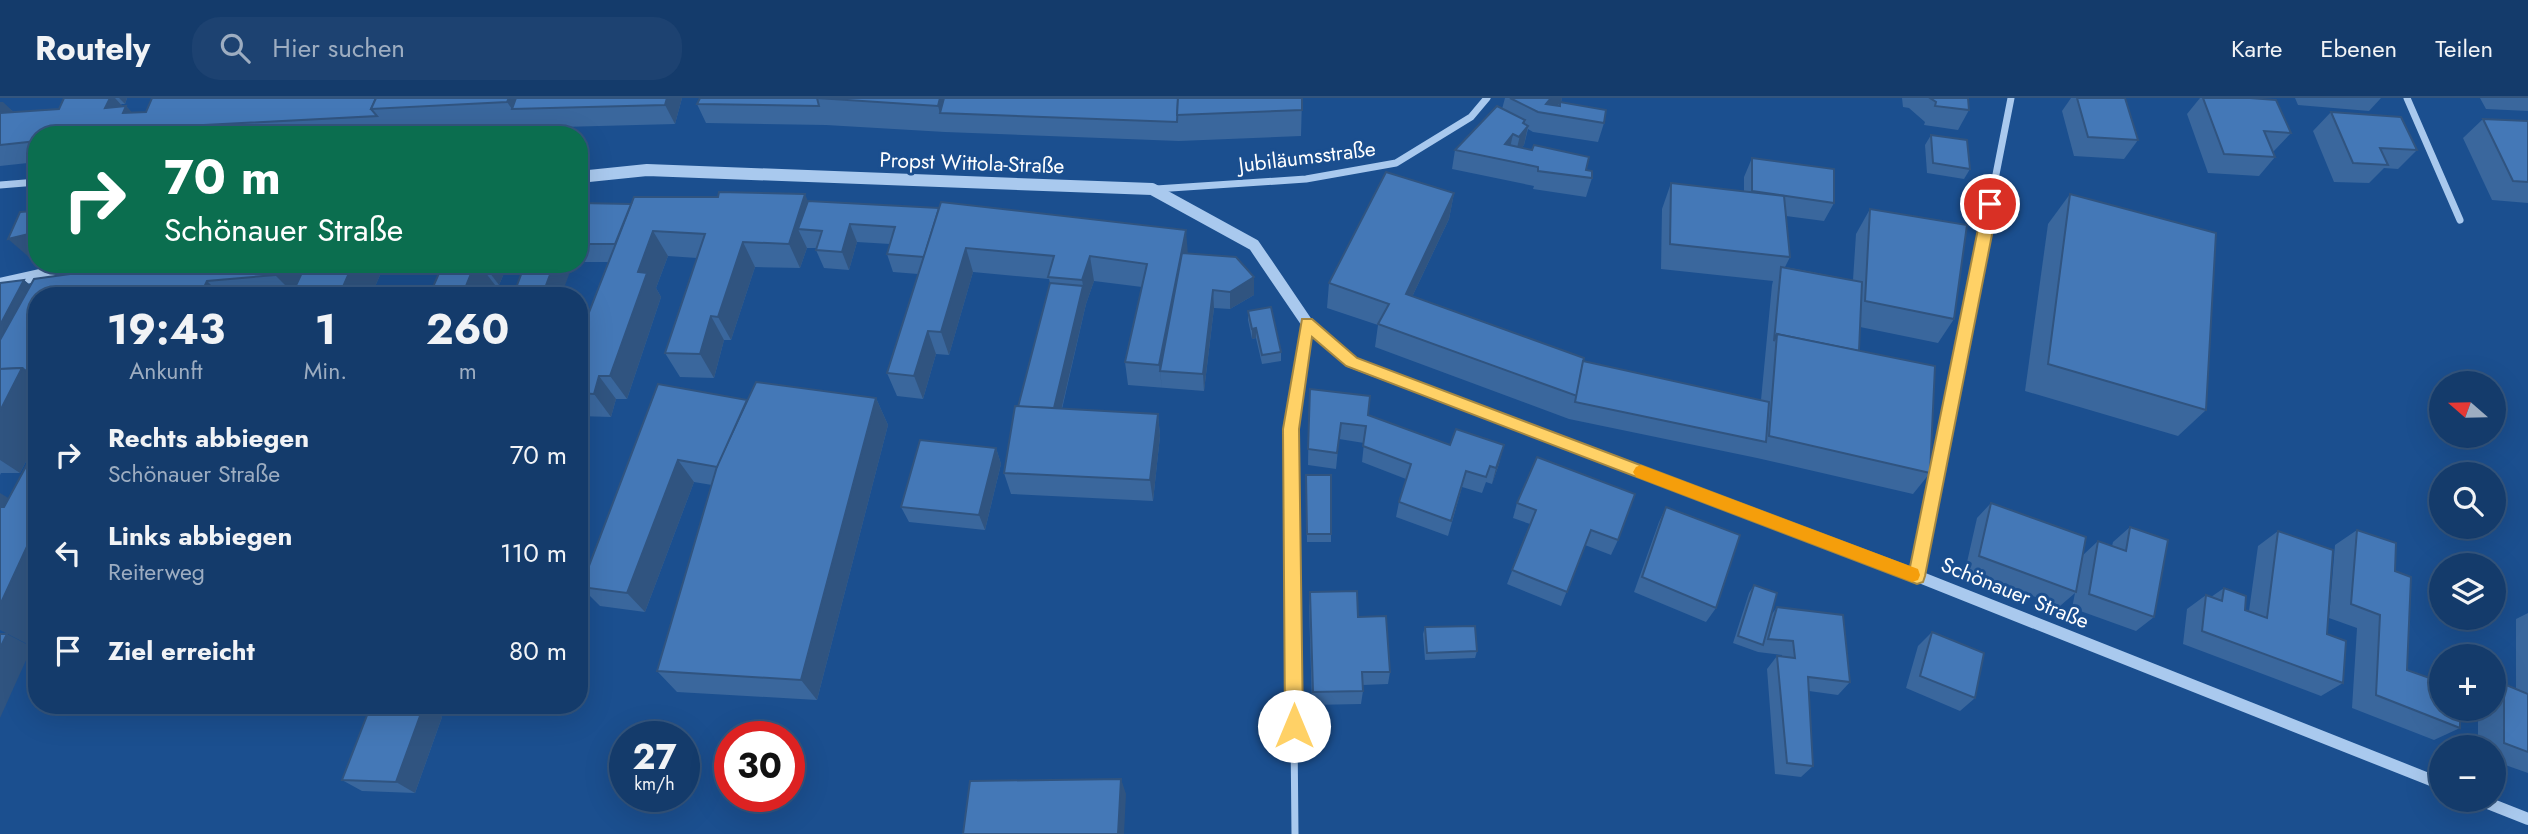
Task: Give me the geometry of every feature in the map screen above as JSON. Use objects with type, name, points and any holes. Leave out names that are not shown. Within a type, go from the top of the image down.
[{"type":"street","name":"Jubiläumsstraße","points":[[1152,189],[1306,179],[1396,163],[1471,117],[1487,98]]},
{"type":"street","points":[[1917,576],[2011,98]]},
{"type":"street","points":[[2407,98],[2460,220]]},
{"type":"street","name":"Propst Wittola-Straße","points":[[588,176],[647,170],[1152,189],[1254,245],[1307,323]]},
{"type":"street","points":[[0,185],[28,182]]},
{"type":"street","points":[[0,284],[49,273]]},
{"type":"street","points":[[1295,834],[1291,429],[1307,323]]},
{"type":"street","name":"Schönauer Straße","points":[[1307,323],[1351,362],[1917,576],[2429,779]]},
{"type":"street","points":[[2506,810],[2528,819]]},
{"type":"building","points":[[64,98],[110,98],[105,108],[126,106],[123,113],[146,112],[152,98],[376,98],[371,109],[377,116],[185,126],[28,126],[28,142],[0,145],[0,113],[59,109]]},
{"type":"building","points":[[376,98],[509,98],[507,102],[371,109]]},
{"type":"building","points":[[516,98],[667,98],[665,105],[512,109]]},
{"type":"building","points":[[700,98],[817,98],[819,106],[697,104]]},
{"type":"building","points":[[817,98],[940,98],[938,106]]},
{"type":"building","points":[[944,98],[1178,98],[1177,122],[940,113]]},
{"type":"building","points":[[1178,98],[1302,98],[1302,110],[1177,115]]},
{"type":"building","points":[[1510,98],[1551,98],[1546,104],[1560,106],[1560,102],[1606,110],[1604,123],[1538,112]]},
{"type":"building","points":[[1930,98],[1968,98],[1969,110],[1935,106],[1936,102]]},
{"type":"building","points":[[2077,98],[2125,98],[2138,140],[2088,137]]},
{"type":"building","points":[[2203,98],[2276,100],[2291,133],[2264,131],[2275,157],[2224,154]]},
{"type":"building","points":[[1497,106],[1525,120],[1523,123],[1528,126],[1519,137],[1513,134],[1505,144],[1532,150],[1534,145],[1589,157],[1586,170],[1592,171],[1592,178],[1538,171],[1538,167],[1455,150]]},
{"type":"building","points":[[2331,112],[2401,117],[2417,150],[2380,148],[2388,165],[2353,163]]},
{"type":"building","points":[[2483,119],[2528,121],[2528,182],[2513,181]]},
{"type":"building","points":[[1931,135],[1967,140],[1970,169],[1933,163]]},
{"type":"building","points":[[1752,158],[1834,169],[1834,203],[1752,191]]},
{"type":"building","points":[[1386,172],[1454,193],[1406,294],[1584,358],[1577,396],[1378,324],[1389,304],[1329,283]]},
{"type":"building","points":[[1671,183],[1784,196],[1790,257],[1670,244]]},
{"type":"building","points":[[719,192],[805,194],[789,244],[743,242],[718,317],[711,316],[700,354],[665,353],[705,234],[653,231],[638,272],[647,273],[610,376],[599,376],[594,394],[588,394],[588,315],[634,197],[718,197]]},
{"type":"building","points":[[2070,194],[2216,233],[2206,410],[2048,364]]},
{"type":"building","points":[[808,201],[939,208],[924,257],[887,254],[895,227],[850,224],[842,252],[816,250],[822,231],[798,229]]},
{"type":"building","points":[[941,202],[1186,230],[1159,365],[1125,362],[1147,264],[1090,256],[1082,280],[1048,277],[1054,256],[966,248],[941,332],[928,331],[914,376],[887,373]]},
{"type":"building","points":[[588,203],[631,204],[615,244],[588,244]]},
{"type":"building","points":[[1870,209],[1967,225],[1954,319],[1865,301]]},
{"type":"building","points":[[28,211],[28,234],[8,239],[20,212]]},
{"type":"building","points":[[1182,253],[1236,257],[1254,277],[1230,292],[1213,290],[1203,374],[1160,371]]},
{"type":"building","points":[[1781,267],[1862,282],[1859,351],[1777,334],[1774,341]]},
{"type":"building","points":[[77,273],[276,273],[207,281],[204,287],[30,287],[34,279]]},
{"type":"building","points":[[302,273],[349,273],[343,287],[295,287]]},
{"type":"building","points":[[439,273],[471,273],[466,287],[433,287]]},
{"type":"building","points":[[522,273],[551,273],[545,287],[516,287]]},
{"type":"building","points":[[24,280],[0,325],[0,283]]},
{"type":"building","points":[[1050,283],[1083,286],[1054,408],[1018,407]]},
{"type":"building","points":[[28,290],[28,372],[22,368],[0,369],[0,340]]},
{"type":"building","points":[[1271,307],[1281,352],[1262,355],[1256,328],[1252,329],[1248,311]]},
{"type":"building","points":[[1777,334],[1935,366],[1930,473],[1769,436]]},
{"type":"building","points":[[1583,361],[1769,402],[1766,442],[1575,402]]},
{"type":"building","points":[[22,368],[0,411],[0,369]]},
{"type":"building","points":[[756,382],[876,398],[801,680],[657,671],[718,463]]},
{"type":"building","points":[[658,384],[747,400],[717,467],[678,460],[627,593],[588,588],[588,569]]},
{"type":"building","points":[[1310,389],[1370,396],[1368,415],[1450,445],[1456,429],[1504,445],[1496,468],[1490,466],[1486,477],[1466,471],[1451,521],[1399,502],[1411,464],[1363,446],[1366,426],[1341,423],[1337,453],[1308,449]]},
{"type":"building","points":[[1015,406],[1158,414],[1150,480],[1004,473]]},
{"type":"building","points":[[920,440],[996,448],[979,515],[901,507]]},
{"type":"building","points":[[1537,457],[1635,494],[1618,540],[1591,530],[1567,592],[1512,570],[1536,510],[1517,503]]},
{"type":"building","points":[[28,463],[28,544],[0,605],[0,507],[4,507]]},
{"type":"building","points":[[1306,475],[1331,475],[1331,534],[1307,534]]},
{"type":"building","points":[[1991,503],[2086,537],[2076,592],[1979,556]]},
{"type":"building","points":[[1666,507],[1740,535],[1716,608],[1642,577]]},
{"type":"building","points":[[2130,527],[2168,540],[2154,617],[2089,594],[2098,541],[2126,551]]},
{"type":"building","points":[[2357,530],[2396,543],[2395,571],[2411,577],[2407,670],[2429,678],[2429,716],[2376,695],[2380,615],[2351,604]]},
{"type":"building","points":[[2278,531],[2333,550],[2327,634],[2346,641],[2343,683],[2202,631],[2206,595],[2222,601],[2224,588],[2246,596],[2245,610],[2267,618]]},
{"type":"building","points":[[1754,585],[1777,593],[1763,645],[1738,636]]},
{"type":"building","points":[[1357,591],[1358,617],[1386,616],[1390,672],[1362,672],[1363,691],[1313,692],[1310,592]]},
{"type":"building","points":[[1777,607],[1843,615],[1850,682],[1808,677],[1813,766],[1787,763],[1777,656],[1795,658],[1793,641],[1768,639]]},
{"type":"building","points":[[1475,626],[1477,651],[1427,653],[1425,627]]},
{"type":"building","points":[[1932,632],[1984,653],[1975,698],[1920,676]]},
{"type":"building","points":[[0,634],[7,634],[0,648]]},
{"type":"building","points":[[2506,685],[2528,694],[2528,752],[2506,744]]},
{"type":"building","points":[[368,714],[421,714],[396,782],[342,780]]},
{"type":"building","points":[[2442,721],[2460,721],[2460,728]]},
{"type":"building","points":[[1121,779],[1118,834],[963,834],[970,781]]},
{"type":"slow traffic","points":[[1641,472],[1912,575]]},
{"type":"route","points":[[1294,726],[1291,429],[1307,323],[1351,362],[1917,576],[1990,204]]}]
